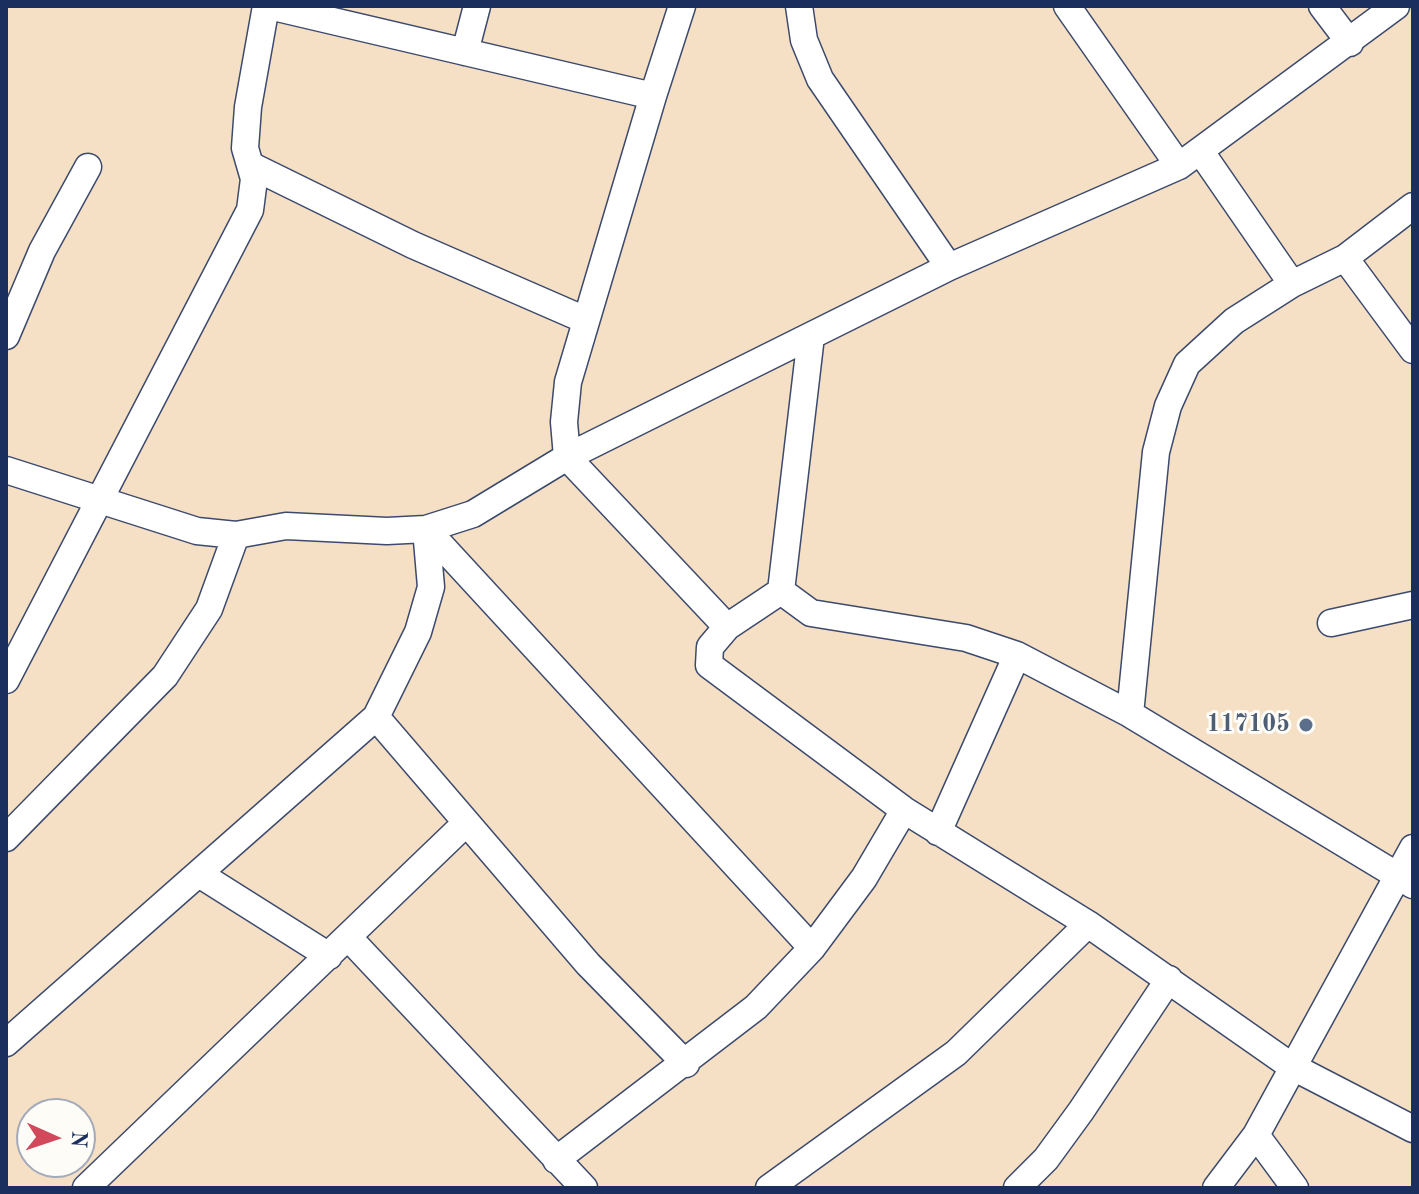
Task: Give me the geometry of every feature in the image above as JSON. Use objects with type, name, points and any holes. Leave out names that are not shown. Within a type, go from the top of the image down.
[{"type":"street","points":[[6,680],[250,210],[254,179],[245,148],[248,107],[268,6],[653,96]]},
{"type":"street","points":[[465,52],[477,6]]},
{"type":"street","points":[[682,6],[583,319],[568,382],[564,422],[567,457],[727,627]]},
{"type":"street","points":[[799,6],[804,40],[820,79],[949,267]]},
{"type":"street","points":[[1322,6],[1350,43]]},
{"type":"street","points":[[6,470],[100,503],[197,531],[236,535],[286,526],[387,531],[426,529],[473,514],[567,457],[949,267],[1179,166],[1350,43],[1396,6]]},
{"type":"street","points":[[1081,13],[1179,166]]},
{"type":"street","points":[[1201,152],[1292,284]]},
{"type":"street","points":[[250,165],[413,245],[583,319]]},
{"type":"street","points":[[6,336],[42,251],[88,167]]},
{"type":"street","points":[[1130,714],[1156,452],[1168,406],[1187,364],[1234,321],[1292,284],[1345,258],[1413,206]]},
{"type":"street","points":[[1345,258],[1413,350]]},
{"type":"street","points":[[811,336],[781,591],[727,627],[710,647],[709,665],[904,810],[1088,924],[1291,1066],[1413,1129]]},
{"type":"street","points":[[6,1043],[376,717],[418,632],[431,587],[426,529]]},
{"type":"street","points":[[426,529],[812,948]]},
{"type":"street","points":[[6,838],[165,676],[209,609],[236,535]]},
{"type":"street","points":[[781,591],[811,613],[966,638],[1017,655],[1130,714],[1405,881]]},
{"type":"street","points":[[1331,623],[1413,605]]},
{"type":"street","points":[[938,832],[1017,655]]},
{"type":"street","points":[[376,717],[588,964],[686,1064]]},
{"type":"street","points":[[556,1160],[686,1064],[756,1007],[812,948],[864,878],[904,810]]},
{"type":"street","points":[[86,1188],[466,823]]},
{"type":"street","points":[[1216,1188],[1256,1135],[1291,1066],[1405,881],[1413,848]]},
{"type":"street","points":[[199,874],[329,956]]},
{"type":"street","points":[[769,1188],[956,1053],[1088,924]]},
{"type":"street","points":[[348,937],[584,1188]]},
{"type":"street","points":[[1017,1188],[1046,1159],[1081,1111],[1169,979]]},
{"type":"street","points":[[1256,1135],[1295,1188]]},
{"type":"place","name":"117105","points":[[1306,725]]}]
